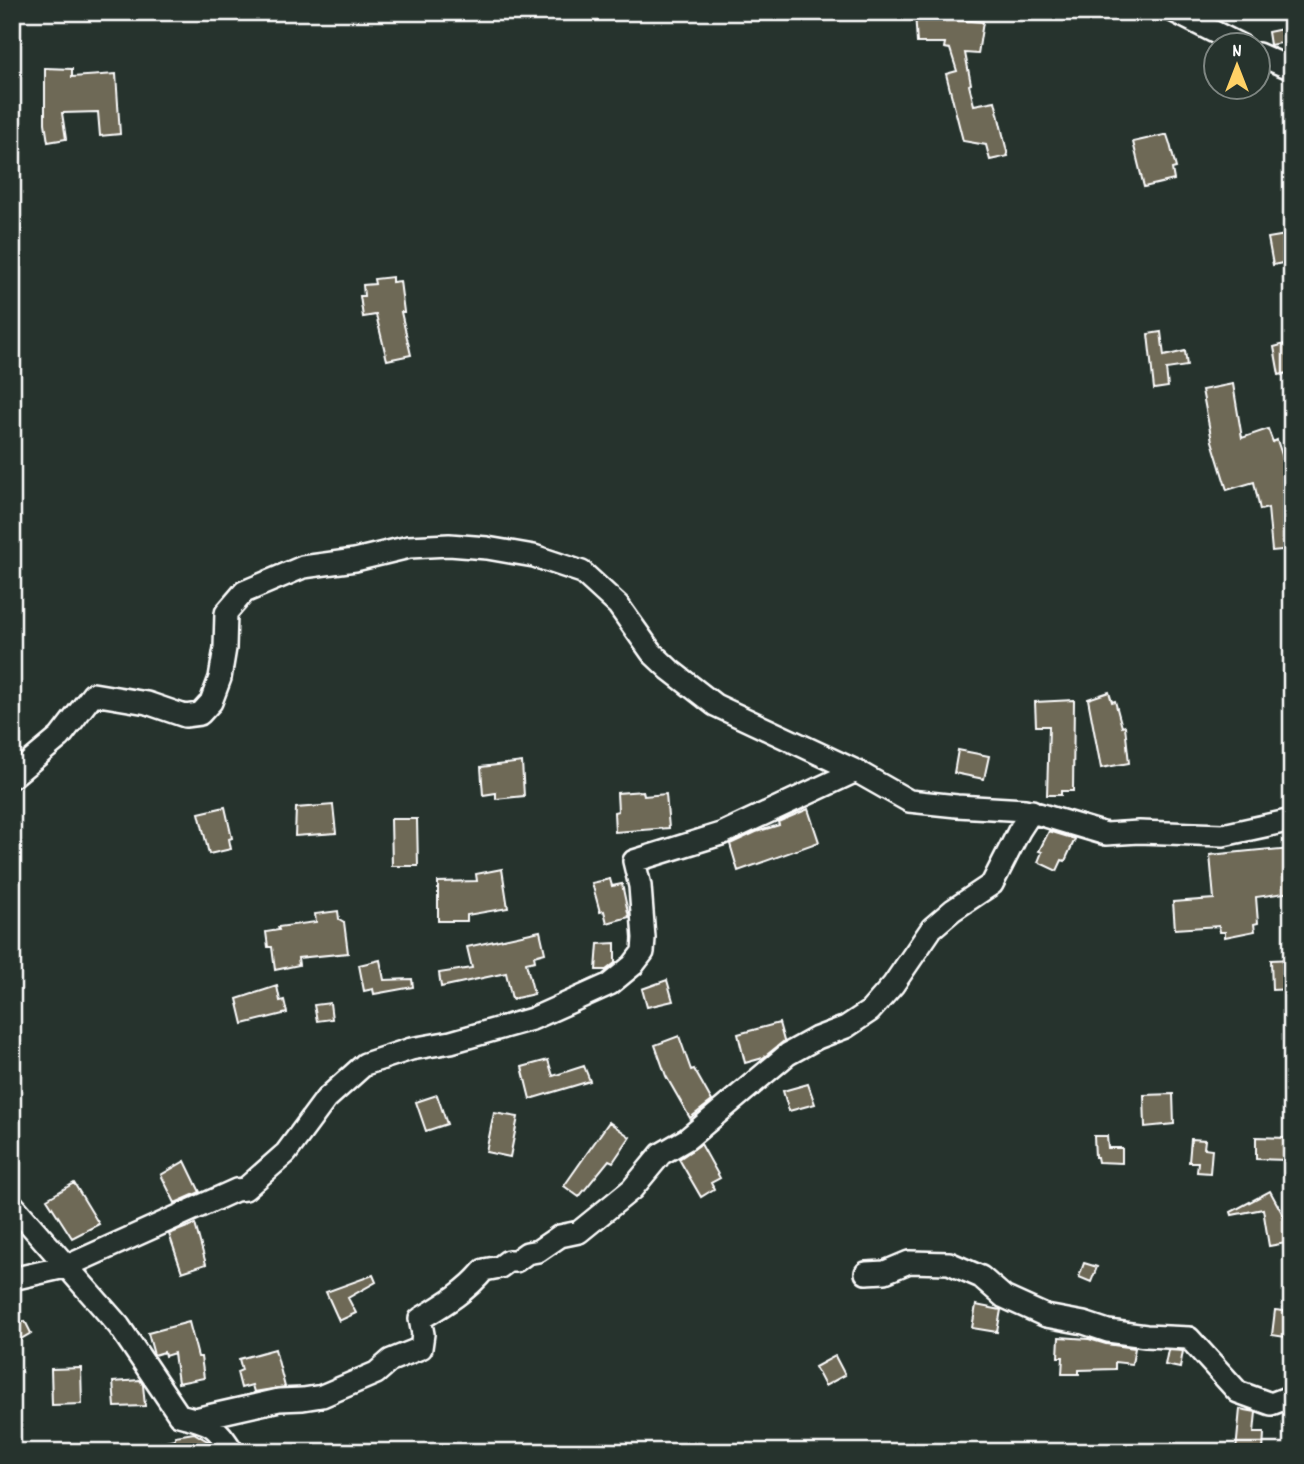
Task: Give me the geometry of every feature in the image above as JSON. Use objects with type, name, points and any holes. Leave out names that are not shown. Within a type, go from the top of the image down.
[{"type":"street","points":[[1175,12],[1214,32]]},
{"type":"street","points":[[1272,60],[1292,69]]},
{"type":"street","points":[[12,777],[60,737],[93,694],[147,703],[185,716],[200,714],[211,702],[220,678],[225,648],[226,613],[244,592],[303,567],[355,560],[409,547],[449,545],[534,556],[582,572],[618,605],[652,653],[715,705],[856,771],[909,801],[1032,811],[1106,834],[1139,832],[1223,835],[1292,820]]},
{"type":"street","points":[[12,1279],[65,1267],[236,1190],[245,1189],[286,1153],[326,1099],[365,1064],[411,1049],[451,1042],[533,1019],[610,984],[633,965],[643,952],[640,887],[634,861],[721,834],[856,771]]},
{"type":"street","points":[[195,1419],[279,1400],[323,1395],[376,1373],[391,1360],[421,1348],[423,1334],[420,1320],[455,1297],[484,1270],[500,1267],[508,1261],[516,1261],[527,1253],[538,1251],[560,1236],[579,1232],[632,1189],[661,1154],[687,1139],[788,1054],[817,1038],[846,1027],[870,1011],[893,985],[932,928],[992,884],[1018,831],[1032,811]]},
{"type":"street","points":[[12,1204],[119,1326],[179,1415],[208,1422],[220,1432],[233,1452]]},
{"type":"street","points":[[866,1273],[885,1272],[909,1262],[949,1264],[981,1277],[1004,1297],[1046,1316],[1084,1323],[1108,1331],[1189,1338],[1238,1392],[1271,1404],[1292,1396]]},
{"type":"building","points":[[915,12],[930,12],[934,18],[983,22],[978,54],[965,53],[971,84],[969,85],[974,105],[995,101],[1008,156],[990,160],[986,145],[963,141],[946,74],[957,71],[950,49],[944,48],[945,43],[917,43]]},
{"type":"building","points":[[1292,27],[1292,41],[1272,45],[1272,32],[1268,32]]},
{"type":"building","points":[[45,68],[72,69],[72,77],[116,74],[120,134],[100,136],[98,112],[62,113],[66,139],[48,142],[45,123]]},
{"type":"building","points":[[1167,135],[1176,168],[1172,169],[1174,180],[1144,187],[1133,142]]},
{"type":"building","points":[[1292,234],[1292,261],[1273,265],[1268,238]]},
{"type":"building","points":[[392,277],[392,282],[400,281],[404,312],[401,312],[411,355],[387,360],[376,315],[363,317],[360,296],[364,296],[363,285],[375,284],[374,279]]},
{"type":"building","points":[[1161,332],[1164,356],[1185,351],[1187,366],[1166,369],[1168,387],[1154,389],[1148,334]]},
{"type":"building","points":[[1292,342],[1292,372],[1279,375],[1274,347]]},
{"type":"building","points":[[1233,384],[1242,438],[1268,429],[1273,442],[1277,440],[1292,485],[1292,549],[1272,551],[1268,508],[1260,510],[1254,482],[1227,490],[1212,441],[1202,390]]},
{"type":"building","points":[[1109,692],[1112,702],[1115,701],[1122,727],[1125,726],[1129,763],[1101,768],[1088,699]]},
{"type":"building","points":[[1074,700],[1073,791],[1061,791],[1061,795],[1047,795],[1049,726],[1036,726],[1035,702]]},
{"type":"building","points":[[958,750],[989,756],[984,779],[954,773]]},
{"type":"building","points":[[522,762],[524,796],[496,799],[496,793],[483,795],[481,767]]},
{"type":"building","points":[[643,791],[644,796],[666,794],[669,828],[615,832],[617,793]]},
{"type":"building","points":[[333,805],[336,833],[295,836],[296,808]]},
{"type":"building","points":[[225,807],[232,838],[229,839],[231,849],[209,854],[199,813]]},
{"type":"building","points":[[808,809],[819,842],[738,871],[730,844],[779,825],[778,822]]},
{"type":"building","points":[[391,819],[417,819],[418,866],[392,866]]},
{"type":"building","points":[[1049,831],[1075,839],[1057,871],[1038,862],[1042,852],[1039,851]]},
{"type":"building","points":[[1292,849],[1292,892],[1256,897],[1258,923],[1254,924],[1255,931],[1225,937],[1225,932],[1220,932],[1219,926],[1175,929],[1173,902],[1214,899],[1210,855]]},
{"type":"building","points":[[502,869],[508,908],[467,915],[467,921],[438,921],[438,882],[477,881],[476,874]]},
{"type":"building","points":[[610,879],[612,886],[622,884],[629,917],[607,923],[604,911],[600,912],[592,883]]},
{"type":"building","points":[[338,911],[339,919],[344,922],[348,953],[298,958],[299,965],[275,970],[272,947],[268,947],[266,932],[279,930],[278,927],[316,922],[315,914]]},
{"type":"building","points":[[540,931],[545,953],[534,956],[535,961],[526,963],[534,994],[512,999],[506,973],[441,987],[439,973],[472,968],[467,947]]},
{"type":"building","points":[[615,943],[615,963],[606,970],[596,970],[598,944]]},
{"type":"building","points":[[1292,959],[1292,989],[1272,990],[1271,960]]},
{"type":"building","points":[[380,960],[384,980],[412,979],[413,987],[374,994],[373,989],[364,991],[359,965]]},
{"type":"building","points":[[667,980],[673,1001],[647,1007],[642,989]]},
{"type":"building","points":[[277,986],[280,1001],[284,1000],[287,1013],[243,1024],[237,999]]},
{"type":"building","points":[[330,1003],[332,1019],[317,1021],[314,1005]]},
{"type":"building","points":[[779,1023],[784,1041],[763,1058],[745,1063],[738,1034]]},
{"type":"building","points":[[679,1036],[691,1070],[694,1069],[712,1101],[690,1118],[666,1076],[655,1045]]},
{"type":"building","points":[[548,1060],[553,1076],[584,1066],[590,1081],[530,1099],[522,1067]]},
{"type":"building","points":[[808,1084],[815,1104],[789,1111],[783,1091]]},
{"type":"building","points":[[1173,1094],[1174,1124],[1145,1127],[1144,1095]]},
{"type":"building","points":[[437,1095],[447,1124],[426,1131],[416,1102]]},
{"type":"building","points":[[494,1113],[518,1117],[510,1157],[486,1152]]},
{"type":"building","points":[[609,1122],[630,1137],[613,1162],[609,1160],[579,1197],[564,1186]]},
{"type":"building","points":[[1094,1136],[1107,1136],[1108,1148],[1122,1148],[1122,1163],[1098,1162],[1095,1157]]},
{"type":"building","points":[[1256,1137],[1288,1138],[1287,1160],[1256,1159]]},
{"type":"building","points":[[1191,1139],[1205,1140],[1204,1148],[1212,1149],[1210,1173],[1197,1172],[1198,1162],[1189,1162]]},
{"type":"building","points":[[701,1144],[720,1178],[711,1183],[714,1189],[701,1197],[679,1159]]},
{"type":"building","points":[[185,1161],[200,1192],[175,1203],[161,1175]]},
{"type":"building","points":[[74,1183],[99,1224],[72,1238],[47,1199]]},
{"type":"building","points":[[1270,1191],[1292,1231],[1292,1242],[1269,1246],[1263,1209],[1232,1215],[1231,1212]]},
{"type":"building","points":[[195,1224],[206,1264],[182,1272],[169,1234]]},
{"type":"building","points":[[1084,1263],[1097,1267],[1091,1282],[1079,1277]]},
{"type":"building","points":[[373,1275],[376,1282],[348,1298],[356,1313],[339,1321],[326,1292]]},
{"type":"building","points":[[976,1305],[1001,1310],[997,1332],[972,1328]]},
{"type":"building","points":[[1275,1310],[1292,1312],[1292,1338],[1272,1335]]},
{"type":"building","points":[[25,1321],[31,1333],[19,1340],[13,1327]]},
{"type":"building","points":[[189,1322],[198,1357],[201,1357],[204,1378],[178,1383],[174,1353],[154,1355],[148,1333]]},
{"type":"building","points":[[1059,1337],[1089,1339],[1135,1348],[1132,1364],[1115,1362],[1115,1369],[1079,1370],[1079,1374],[1062,1374],[1063,1357],[1058,1357]]},
{"type":"building","points":[[275,1349],[285,1387],[254,1392],[252,1385],[241,1388],[237,1372],[242,1370],[239,1359]]},
{"type":"building","points":[[1168,1350],[1183,1351],[1180,1368],[1165,1365]]},
{"type":"building","points":[[835,1356],[845,1375],[825,1386],[815,1367]]},
{"type":"building","points":[[81,1368],[82,1404],[52,1405],[51,1369]]},
{"type":"building","points":[[140,1380],[145,1406],[115,1407],[113,1382]]},
{"type":"building","points":[[1240,1409],[1256,1412],[1254,1433],[1264,1433],[1263,1452],[1236,1451]]},
{"type":"building","points":[[194,1433],[209,1442],[211,1452],[146,1452],[145,1445]]}]
